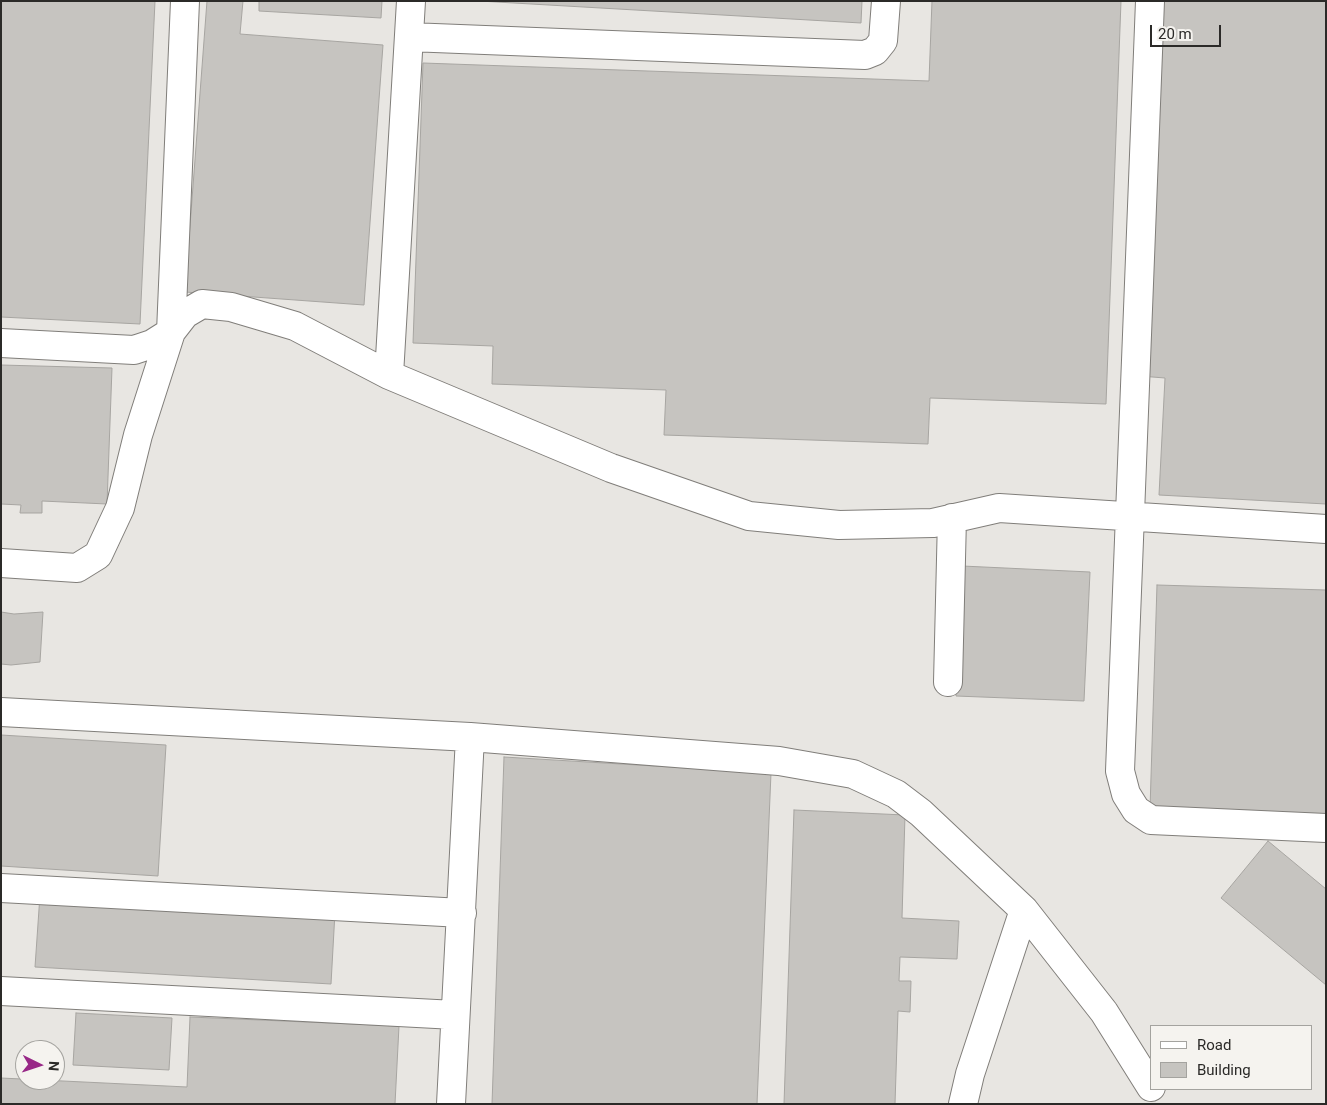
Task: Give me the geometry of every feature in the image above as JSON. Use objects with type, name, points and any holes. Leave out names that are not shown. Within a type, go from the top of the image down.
[{"type":"lane","points":[[1,563],[77,568],[98,554],[120,508],[138,435],[171,332],[185,1]]},
{"type":"lane","points":[[389,375],[411,1]]},
{"type":"lane","points":[[409,37],[865,55],[875,51],[883,41],[886,1]]},
{"type":"lane","points":[[1150,1],[1120,771],[1126,794],[1136,810],[1151,820],[1326,828]]},
{"type":"lane","points":[[1,343],[134,350],[152,344],[171,332],[185,314],[202,304],[231,307],[295,326],[389,375],[611,468],[749,516],[840,525],[933,523],[999,508],[1326,529]]},
{"type":"lane","points":[[948,682],[952,518]]},
{"type":"lane","points":[[1,712],[470,737],[779,762],[854,774],[896,794],[915,808],[1024,910],[1104,1012],[1150,1086]]},
{"type":"lane","points":[[451,1104],[470,737]]},
{"type":"lane","points":[[1,888],[462,913]]},
{"type":"lane","points":[[963,1104],[970,1074],[1024,910]]},
{"type":"lane","points":[[1,991],[455,1015]]},
{"type":"lane","points":[[1152,1090],[1160,1104]]},
{"type":"building","points":[[1,1],[155,1],[140,324],[1,317]]},
{"type":"building","points":[[207,1],[243,1],[240,34],[383,45],[364,305],[185,292]]},
{"type":"building","points":[[259,1],[382,1],[381,18],[259,11]]},
{"type":"building","points":[[479,1],[862,1],[861,23]]},
{"type":"building","points":[[932,1],[1121,1],[1106,404],[930,398],[928,444],[664,435],[666,390],[492,384],[493,346],[413,343],[423,63],[929,81]]},
{"type":"building","points":[[1160,1],[1326,1],[1326,504],[1159,495],[1165,378],[1140,376]]},
{"type":"building","points":[[1,365],[112,368],[107,504],[42,501],[42,513],[20,513],[21,505],[1,504]]},
{"type":"building","points":[[962,566],[1090,572],[1084,701],[956,696]]},
{"type":"building","points":[[1157,585],[1326,590],[1326,815],[1150,809]]},
{"type":"building","points":[[1,612],[14,614],[43,612],[40,662],[11,665],[1,664]]},
{"type":"building","points":[[1,735],[166,745],[158,876],[1,866]]},
{"type":"building","points":[[504,757],[771,773],[757,1104],[492,1104]]},
{"type":"building","points":[[794,810],[905,815],[902,918],[959,921],[957,959],[900,957],[899,981],[911,981],[910,1012],[898,1011],[895,1104],[784,1104]]},
{"type":"building","points":[[1268,841],[1326,889],[1326,985],[1221,898]]},
{"type":"building","points":[[40,895],[335,912],[331,984],[35,967]]},
{"type":"building","points":[[76,1013],[172,1018],[169,1070],[73,1065]]},
{"type":"building","points":[[190,1017],[399,1026],[395,1104],[1,1104],[1,1078],[15,1079],[15,1090],[65,1090],[65,1081],[187,1087]]}]
